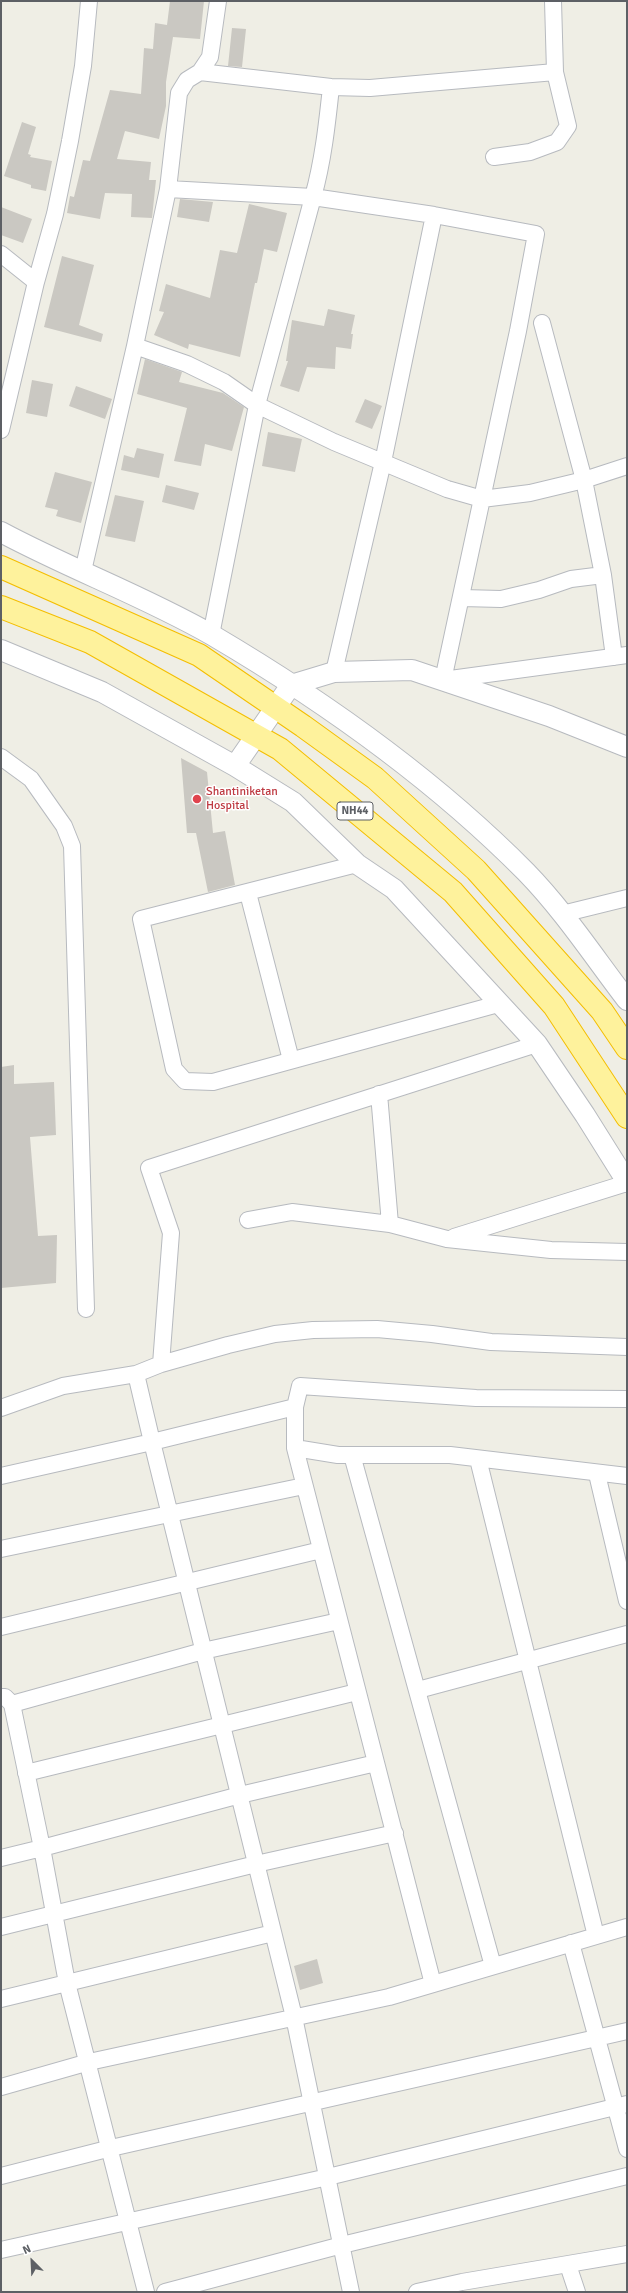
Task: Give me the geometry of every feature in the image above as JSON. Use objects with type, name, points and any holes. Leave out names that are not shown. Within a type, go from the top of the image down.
[{"type":"highway","points":[[1,567],[199,655],[276,707],[375,778],[476,870],[602,1010],[627,1048]]},
{"type":"highway","name":"NH44","points":[[1,607],[90,642],[280,749],[453,892],[554,1006],[627,1117]]},
{"type":"street","points":[[1,430],[36,282],[55,214],[70,141],[83,66],[89,1]]},
{"type":"street","points":[[83,571],[135,346],[168,189],[179,93],[187,80],[200,72],[210,57],[218,1]]},
{"type":"street","points":[[494,157],[530,152],[557,142],[568,126],[555,72],[553,1]]},
{"type":"street","points":[[200,72],[331,87],[370,88],[555,72]]},
{"type":"street","points":[[211,635],[257,405],[320,173],[327,134],[331,87]]},
{"type":"street","points":[[168,189],[313,197],[434,215],[536,234],[520,324],[462,598],[443,680]]},
{"type":"street","points":[[334,672],[383,462],[434,215]]},
{"type":"street","points":[[1,254],[36,282]]},
{"type":"street","points":[[443,680],[621,656],[584,480],[542,323]]},
{"type":"street","points":[[135,346],[187,364],[224,382],[257,405],[334,442],[447,488],[482,499],[530,493],[584,480],[627,466]]},
{"type":"street","points":[[1,532],[211,635],[332,710],[455,807],[526,872],[562,914],[627,1000]]},
{"type":"street","points":[[462,598],[501,599],[539,590],[571,579],[603,575]]},
{"type":"street","points":[[1,650],[102,692],[235,766],[293,802],[357,864],[394,889],[453,951],[498,1004],[537,1044],[585,1115],[627,1183],[447,1239]]},
{"type":"street","points":[[235,766],[291,685],[334,672],[412,670],[549,716],[627,747]]},
{"type":"street","points":[[1,757],[32,779],[64,826],[72,846],[86,1309]]},
{"type":"street","points":[[357,864],[248,893],[141,919],[174,1069],[185,1081],[213,1082],[498,1004]]},
{"type":"street","points":[[248,893],[291,1060]]},
{"type":"street","points":[[562,914],[627,898]]},
{"type":"street","points":[[161,1364],[171,1233],[149,1168],[537,1044]]},
{"type":"street","points":[[379,1094],[390,1224]]},
{"type":"street","points":[[248,1220],[292,1212],[390,1224],[447,1239],[551,1250],[627,1252]]},
{"type":"street","points":[[1,1408],[63,1386],[136,1374],[161,1364],[259,1338],[313,1330],[376,1329],[432,1334],[491,1342],[627,1347]]},
{"type":"street","points":[[136,1374],[169,1515],[240,1795],[294,2018],[351,2292]]},
{"type":"street","points":[[433,1984],[295,1448],[295,1407],[300,1386],[476,1398],[627,1399]]},
{"type":"street","points":[[1,1476],[152,1442],[295,1407]]},
{"type":"street","points":[[295,1448],[352,1455],[450,1455],[597,1474],[627,1476]]},
{"type":"street","points":[[352,1455],[493,1966]]},
{"type":"street","points":[[478,1459],[596,1936]]},
{"type":"street","points":[[597,1474],[627,1601]]},
{"type":"street","points":[[1,1549],[304,1486]]},
{"type":"street","points":[[1,1627],[321,1550]]},
{"type":"street","points":[[146,2292],[111,2148],[67,1983],[42,1848],[26,1773],[7,1700],[203,1652],[339,1621]]},
{"type":"street","points":[[418,1690],[627,1634]]},
{"type":"street","points":[[26,1773],[357,1692]]},
{"type":"street","points":[[1,1858],[240,1795],[376,1763]]},
{"type":"street","points":[[1,1927],[256,1864],[395,1833]]},
{"type":"street","points":[[1,2087],[89,2062],[389,1997],[627,1927]]},
{"type":"street","points":[[1,1999],[273,1933]]},
{"type":"street","points":[[571,1943],[598,2038],[622,2106],[627,2148]]},
{"type":"street","points":[[1,2176],[111,2148],[313,2104],[627,2031]]},
{"type":"street","points":[[1,2250],[328,2177],[622,2106]]},
{"type":"street","points":[[165,2292],[342,2245],[627,2176]]},
{"type":"street","points":[[419,2292],[466,2287],[627,2254]]},
{"type":"street","points":[[568,2265],[577,2292]]},
{"type":"building","points":[[170,1],[204,1],[200,39],[173,37],[166,82],[166,106],[159,139],[125,131],[117,159],[151,162],[149,180],[156,180],[152,218],[131,217],[132,194],[105,193],[100,219],[67,213],[70,196],[74,197],[83,160],[90,161],[110,90],[141,94],[144,48],[153,49],[155,23],[167,25]]},
{"type":"building","points":[[232,28],[246,29],[242,67],[228,66]]},
{"type":"building","points":[[22,122],[36,127],[28,154],[31,155],[30,157],[52,161],[46,191],[31,188],[31,185],[4,176]]},
{"type":"building","points":[[180,199],[213,202],[209,222],[177,217]]},
{"type":"building","points":[[249,204],[287,213],[277,252],[264,249],[257,283],[255,283],[240,357],[189,344],[188,349],[154,335],[164,312],[159,311],[166,284],[210,298],[220,250],[237,253]]},
{"type":"building","points":[[1,207],[32,219],[23,243],[1,235]]},
{"type":"building","points":[[62,256],[94,265],[79,325],[103,334],[101,342],[44,327]]},
{"type":"building","points":[[328,309],[355,315],[351,334],[353,334],[351,349],[336,347],[335,369],[307,367],[299,392],[280,386],[288,361],[286,361],[292,320],[324,326]]},
{"type":"building","points":[[145,359],[182,372],[179,382],[223,393],[244,407],[232,451],[205,444],[201,466],[174,461],[187,408],[137,394]]},
{"type":"building","points":[[32,380],[53,384],[47,417],[26,413]]},
{"type":"building","points":[[76,386],[112,399],[105,419],[69,406]]},
{"type":"building","points":[[365,399],[382,406],[372,429],[355,422]]},
{"type":"building","points":[[268,432],[302,439],[295,472],[262,466]]},
{"type":"building","points":[[137,448],[164,454],[159,478],[121,470],[124,455],[134,458]]},
{"type":"building","points":[[55,472],[92,482],[81,523],[56,516],[58,510],[45,507]]},
{"type":"building","points":[[166,485],[199,493],[194,510],[162,502]]},
{"type":"building","points":[[115,495],[144,501],[135,542],[105,536]]},
{"type":"building","points":[[181,758],[207,772],[213,833],[225,831],[235,885],[208,892],[196,833],[187,833]]},
{"type":"building","points":[[14,1065],[14,1084],[54,1082],[56,1135],[30,1137],[38,1236],[57,1235],[56,1283],[1,1288],[1,1067]]},
{"type":"building","points":[[317,1959],[323,1983],[300,1990],[294,1966]]},
{"type":"place","name":"Shantiniketan Hospital","points":[[197,799]]}]
